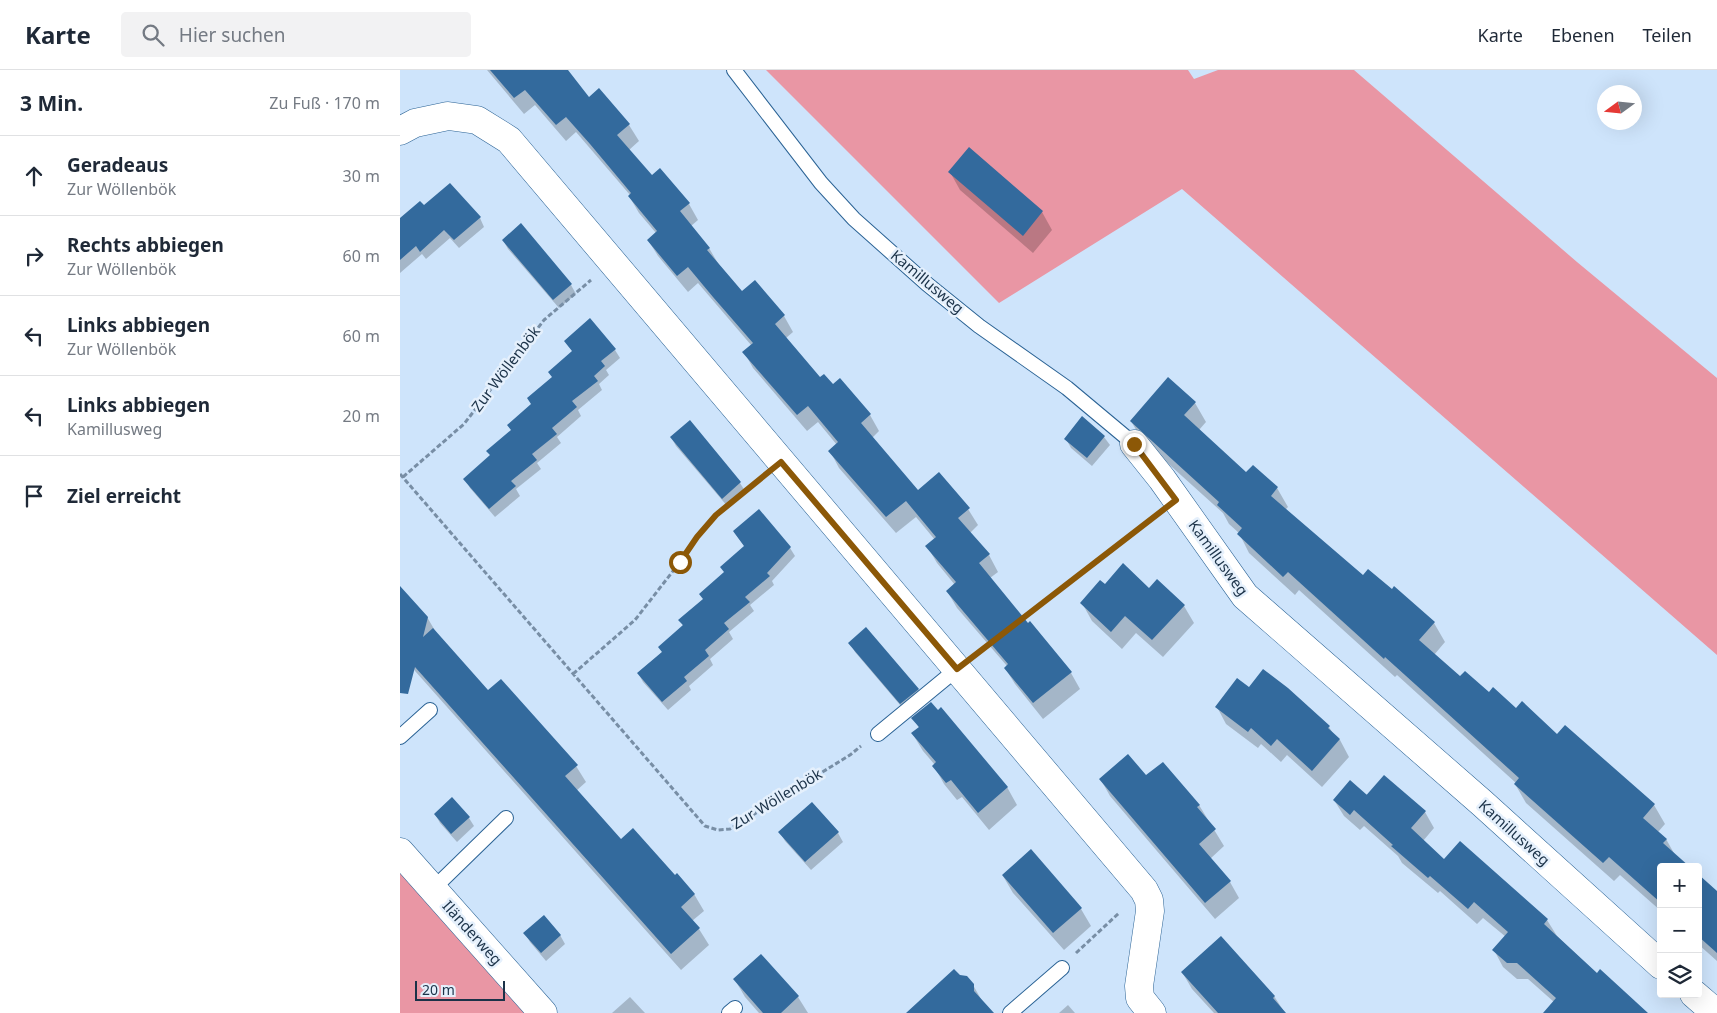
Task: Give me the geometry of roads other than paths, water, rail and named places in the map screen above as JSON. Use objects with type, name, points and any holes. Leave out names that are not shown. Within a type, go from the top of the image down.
[{"type":"street","points":[[400,131],[415,123],[448,116],[477,120],[509,140],[1144,890],[1150,911],[1139,986],[1140,998],[1152,1013]]},
{"type":"street","name":"Kamillusweg","points":[[1134,444],[1245,596],[1482,803],[1657,961]]},
{"type":"street","name":"Iländerweg","points":[[400,852],[543,1013]]},
{"type":"street","points":[[1699,998],[1716,1013]]},
{"type":"lane","name":"Kamillusweg","points":[[734,70],[821,183],[854,219],[964,314],[1066,388],[1134,444]]},
{"type":"lane","points":[[878,734],[957,669]]},
{"type":"lane","points":[[400,736],[430,710]]},
{"type":"lane","points":[[433,889],[506,818]]},
{"type":"lane","points":[[1010,1013],[1062,968]]}]
